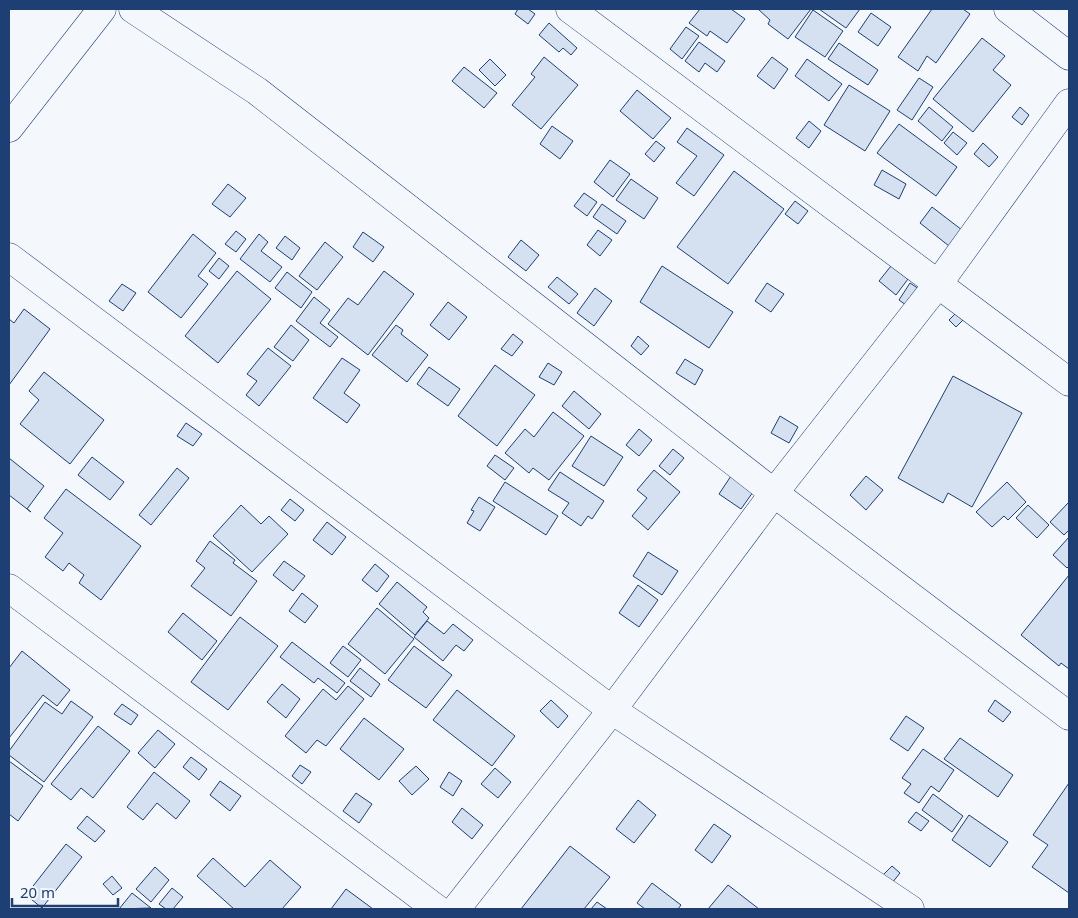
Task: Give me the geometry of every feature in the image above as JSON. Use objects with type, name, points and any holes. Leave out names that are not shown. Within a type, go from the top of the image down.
[{"type":"street","points":[[9,128],[102,9]]},
{"type":"street","points":[[134,9],[257,91],[774,493],[1069,716]]},
{"type":"street","points":[[570,9],[1069,382]]},
{"type":"street","points":[[1008,9],[1069,56]]},
{"type":"street","points":[[456,909],[612,710],[774,493],[938,284],[1069,103]]},
{"type":"street","points":[[9,257],[612,710],[910,909]]},
{"type":"street","points":[[9,588],[437,909]]},
{"type":"building","points":[[518,9],[528,9],[535,14],[528,24],[515,14]]},
{"type":"building","points":[[700,9],[731,9],[745,19],[727,43],[710,31],[707,36],[689,23]]},
{"type":"building","points":[[758,9],[811,9],[788,39],[768,24],[770,20]]},
{"type":"building","points":[[819,9],[860,9],[846,28]]},
{"type":"building","points":[[932,9],[963,9],[970,14],[936,63],[927,56],[918,71],[898,57]]},
{"type":"building","points":[[813,10],[843,31],[825,57],[795,37]]},
{"type":"building","points":[[871,13],[891,27],[878,46],[858,32]]},
{"type":"building","points":[[549,23],[577,48],[571,55],[563,48],[559,52],[539,35]]},
{"type":"building","points":[[686,27],[699,36],[682,59],[670,49]]},
{"type":"building","points":[[982,38],[1005,56],[993,70],[1011,85],[973,132],[933,99]]},
{"type":"building","points":[[699,42],[725,61],[717,72],[705,63],[699,72],[685,61]]},
{"type":"building","points":[[839,43],[878,70],[868,85],[828,59]]},
{"type":"building","points":[[544,57],[578,85],[541,129],[512,105],[535,77],[531,74]]},
{"type":"building","points":[[772,57],[788,69],[774,89],[757,76]]},
{"type":"building","points":[[490,59],[506,75],[495,86],[479,70]]},
{"type":"building","points":[[807,59],[842,84],[829,101],[795,76]]},
{"type":"building","points":[[464,67],[497,93],[484,108],[452,81]]},
{"type":"building","points":[[919,78],[933,87],[912,120],[897,110]]},
{"type":"building","points":[[849,85],[890,111],[865,151],[824,125]]},
{"type":"building","points":[[637,90],[671,118],[653,139],[620,111]]},
{"type":"building","points":[[929,107],[953,127],[942,141],[918,121]]},
{"type":"building","points":[[1020,107],[1029,115],[1022,125],[1012,117]]},
{"type":"building","points":[[809,121],[821,131],[809,148],[796,138]]},
{"type":"building","points":[[899,124],[957,167],[936,196],[877,153]]},
{"type":"building","points":[[552,126],[573,141],[560,159],[540,144]]},
{"type":"building","points":[[687,128],[724,155],[694,196],[676,183],[697,156],[677,142]]},
{"type":"building","points":[[953,132],[967,143],[957,155],[944,143]]},
{"type":"building","points":[[656,141],[665,148],[654,162],[645,154]]},
{"type":"building","points":[[983,143],[998,157],[989,167],[974,154]]},
{"type":"building","points":[[610,160],[630,174],[613,197],[594,182]]},
{"type":"building","points":[[882,170],[906,184],[899,199],[874,185]]},
{"type":"building","points":[[734,171],[784,209],[728,284],[677,247]]},
{"type":"building","points":[[631,179],[658,198],[644,219],[616,200]]},
{"type":"building","points":[[228,184],[246,198],[230,217],[212,204]]},
{"type":"building","points":[[584,193],[597,202],[587,216],[574,206]]},
{"type":"building","points":[[795,201],[808,211],[798,224],[785,214]]},
{"type":"building","points":[[602,204],[626,221],[617,234],[593,217]]},
{"type":"building","points":[[932,207],[962,230],[949,246],[920,223]]},
{"type":"building","points":[[598,230],[612,240],[600,256],[587,245]]},
{"type":"building","points":[[236,231],[246,239],[236,252],[225,244]]},
{"type":"building","points":[[363,232],[384,247],[373,262],[353,247]]},
{"type":"building","points":[[193,234],[216,253],[198,276],[208,284],[181,318],[148,292]]},
{"type":"building","points":[[259,234],[268,242],[261,251],[282,267],[270,282],[240,259]]},
{"type":"building","points":[[285,236],[300,248],[292,260],[276,248]]},
{"type":"building","points":[[521,240],[539,255],[526,271],[508,257]]},
{"type":"building","points":[[325,242],[343,257],[317,290],[299,276]]},
{"type":"building","points":[[219,258],[229,266],[219,279],[209,271]]},
{"type":"building","points":[[662,266],[733,312],[709,348],[640,302]]},
{"type":"building","points":[[891,266],[908,279],[896,295],[879,281]]},
{"type":"building","points":[[237,271],[271,299],[218,363],[185,336]]},
{"type":"building","points":[[384,271],[414,294],[368,355],[328,324],[348,298],[358,305]]},
{"type":"building","points":[[287,272],[312,292],[301,308],[275,288]]},
{"type":"building","points":[[557,277],[578,294],[569,304],[548,287]]},
{"type":"building","points":[[767,283],[784,294],[771,312],[755,301]]},
{"type":"building","points":[[910,283],[922,291],[910,308],[899,300]]},
{"type":"building","points":[[122,284],[136,293],[123,311],[109,301]]},
{"type":"building","points":[[595,288],[612,301],[594,326],[577,313]]},
{"type":"building","points":[[314,297],[330,310],[320,323],[338,337],[330,347],[296,321]]},
{"type":"building","points":[[448,302],[467,317],[449,340],[430,325]]},
{"type":"building","points":[[24,309],[50,329],[9,385],[9,319],[14,323]]},
{"type":"building","points":[[957,312],[964,319],[956,327],[949,320]]},
{"type":"building","points":[[291,325],[309,340],[293,361],[274,347]]},
{"type":"building","points":[[396,325],[403,330],[401,334],[428,355],[407,382],[372,355]]},
{"type":"building","points":[[513,334],[523,342],[512,356],[501,349]]},
{"type":"building","points":[[638,336],[649,346],[641,355],[631,346]]},
{"type":"building","points":[[268,348],[291,366],[259,406],[246,395],[257,381],[247,374]]},
{"type":"building","points":[[342,358],[360,370],[344,393],[360,405],[347,423],[313,398]]},
{"type":"building","points":[[685,359],[703,370],[695,385],[676,373]]},
{"type":"building","points":[[548,363],[562,372],[554,385],[539,377]]},
{"type":"building","points":[[495,365],[535,395],[497,446],[458,416]]},
{"type":"building","points":[[429,367],[460,389],[448,406],[417,384]]},
{"type":"building","points":[[44,372],[104,420],[70,464],[20,424],[39,400],[29,391]]},
{"type":"building","points":[[953,376],[1022,413],[972,507],[948,493],[943,503],[898,478]]},
{"type":"building","points":[[574,391],[601,414],[589,429],[562,406]]},
{"type":"building","points":[[553,412],[584,436],[549,480],[533,468],[529,473],[505,453],[525,429],[534,437]]},
{"type":"building","points":[[780,416],[798,427],[789,443],[771,433]]},
{"type":"building","points":[[186,423],[202,434],[193,446],[177,436]]},
{"type":"building","points":[[639,429],[652,440],[639,456],[626,445]]},
{"type":"building","points":[[591,436],[623,457],[604,486],[572,466]]},
{"type":"building","points":[[673,449],[684,458],[670,475],[659,466]]},
{"type":"building","points":[[495,455],[514,468],[505,480],[487,466]]},
{"type":"building","points":[[92,457],[124,482],[110,500],[78,475]]},
{"type":"building","points":[[9,458],[44,486],[27,509],[9,495]]},
{"type":"building","points":[[177,468],[189,478],[151,525],[139,515]]},
{"type":"building","points":[[654,470],[680,492],[648,530],[632,516],[647,498],[637,490]]},
{"type":"building","points":[[560,472],[604,501],[592,519],[588,516],[581,526],[562,513],[569,503],[548,490]]},
{"type":"building","points":[[731,476],[753,492],[741,509],[719,494]]},
{"type":"building","points":[[866,476],[883,490],[866,510],[850,495]]},
{"type":"building","points":[[505,482],[558,516],[546,535],[493,501]]},
{"type":"building","points":[[1007,482],[1026,502],[1008,520],[1004,516],[992,527],[976,512]]},
{"type":"building","points":[[66,489],[141,546],[101,600],[79,583],[84,575],[69,563],[63,571],[45,557],[63,533],[44,518]]},
{"type":"building","points":[[479,497],[495,507],[480,531],[467,523],[474,511],[471,510]]},
{"type":"building","points":[[290,499],[304,510],[295,521],[281,510]]},
{"type":"building","points":[[1069,502],[1069,530],[1064,535],[1050,522]]},
{"type":"building","points":[[241,505],[261,524],[269,516],[288,534],[252,572],[213,536]]},
{"type":"building","points":[[1028,505],[1049,525],[1037,538],[1016,518]]},
{"type":"building","points":[[327,522],[346,537],[332,555],[313,540]]},
{"type":"building","points":[[1069,537],[1069,566],[1067,568],[1053,555]]},
{"type":"building","points":[[210,541],[235,560],[233,563],[257,581],[231,616],[191,586],[205,568],[196,561]]},
{"type":"building","points":[[648,552],[678,571],[662,595],[633,576]]},
{"type":"building","points":[[284,561],[305,576],[293,591],[273,575]]},
{"type":"building","points":[[375,564],[389,576],[377,592],[362,580]]},
{"type":"building","points":[[1069,575],[1069,669],[1061,663],[1059,666],[1021,635]]},
{"type":"building","points":[[397,582],[427,607],[423,612],[429,618],[415,635],[379,604]]},
{"type":"building","points":[[638,585],[658,600],[639,627],[619,613]]},
{"type":"building","points":[[302,593],[318,606],[305,623],[289,611]]},
{"type":"building","points":[[377,608],[414,639],[385,674],[348,644]]},
{"type":"building","points":[[183,613],[217,641],[202,660],[168,632]]},
{"type":"building","points":[[240,617],[278,646],[228,710],[191,682]]},
{"type":"building","points":[[427,621],[444,634],[453,624],[473,640],[464,651],[456,645],[443,661],[414,637]]},
{"type":"building","points":[[292,642],[345,683],[337,693],[318,678],[314,683],[280,657]]},
{"type":"building","points":[[343,646],[361,660],[348,677],[330,663]]},
{"type":"building","points":[[414,646],[452,675],[426,708],[388,680]]},
{"type":"building","points":[[22,651],[70,690],[57,706],[43,695],[9,738],[9,668]]},
{"type":"building","points":[[360,668],[380,684],[371,697],[350,681]]},
{"type":"building","points":[[282,684],[300,699],[286,718],[267,702]]},
{"type":"building","points":[[348,686],[364,699],[326,746],[317,740],[306,753],[285,736],[323,689],[336,700]]},
{"type":"building","points":[[457,690],[515,736],[492,766],[433,720]]},
{"type":"building","points":[[551,700],[568,716],[558,728],[540,711]]},
{"type":"building","points":[[995,700],[1011,712],[1003,722],[988,711]]},
{"type":"building","points":[[71,701],[93,717],[44,782],[9,755],[9,751],[45,702],[62,714]]},
{"type":"building","points":[[122,704],[138,715],[131,725],[114,714]]},
{"type":"building","points":[[906,716],[924,728],[908,751],[890,739]]},
{"type":"building","points":[[364,718],[404,749],[379,780],[340,749]]},
{"type":"building","points":[[98,726],[130,751],[93,798],[81,788],[71,800],[51,784]]},
{"type":"building","points":[[158,730],[175,744],[155,768],[138,753]]},
{"type":"building","points":[[960,738],[1013,775],[998,797],[944,759]]},
{"type":"building","points":[[923,749],[954,770],[939,792],[931,786],[919,803],[904,793],[911,784],[902,778]]},
{"type":"building","points":[[191,757],[207,769],[199,780],[183,767]]},
{"type":"building","points":[[9,761],[43,786],[18,821],[9,814]]},
{"type":"building","points":[[300,765],[311,772],[302,784],[292,776]]},
{"type":"building","points":[[416,766],[429,779],[412,795],[399,781]]},
{"type":"building","points":[[495,768],[511,782],[498,798],[481,784]]},
{"type":"building","points":[[154,772],[190,801],[176,819],[157,803],[143,820],[127,807]]},
{"type":"building","points":[[449,772],[462,781],[453,796],[440,787]]},
{"type":"building","points":[[220,781],[241,796],[230,811],[210,795]]},
{"type":"building","points":[[1069,783],[1069,893],[1032,867],[1048,845],[1033,835]]},
{"type":"building","points":[[356,793],[372,804],[359,823],[343,811]]},
{"type":"building","points":[[933,794],[963,816],[952,832],[922,810]]},
{"type":"building","points":[[638,800],[656,815],[634,843],[616,829]]},
{"type":"building","points":[[462,808],[483,825],[472,839],[452,822]]},
{"type":"building","points":[[916,812],[929,821],[921,831],[908,822]]},
{"type":"building","points":[[969,815],[1008,842],[990,867],[952,840]]},
{"type":"building","points":[[87,816],[105,831],[95,842],[77,828]]},
{"type":"building","points":[[714,824],[731,836],[712,863],[695,850]]},
{"type":"building","points":[[66,844],[82,857],[42,908],[26,895]]},
{"type":"building","points":[[570,846],[610,877],[584,909],[521,909]]},
{"type":"building","points":[[213,858],[245,887],[270,860],[301,887],[282,909],[234,909],[197,876]]},
{"type":"building","points":[[892,866],[900,873],[892,883],[883,875]]},
{"type":"building","points":[[155,867],[169,880],[151,902],[136,889]]},
{"type":"building","points":[[112,876],[122,888],[113,895],[103,884]]},
{"type":"building","points":[[652,883],[681,905],[678,909],[645,909],[637,903]]},
{"type":"building","points":[[728,885],[759,909],[708,909]]},
{"type":"building","points":[[172,888],[183,897],[173,909],[166,909],[159,904]]},
{"type":"building","points":[[346,889],[373,909],[331,909]]},
{"type":"building","points":[[132,893],[151,908],[119,909]]},
{"type":"building","points":[[597,902],[607,909],[591,909]]}]
